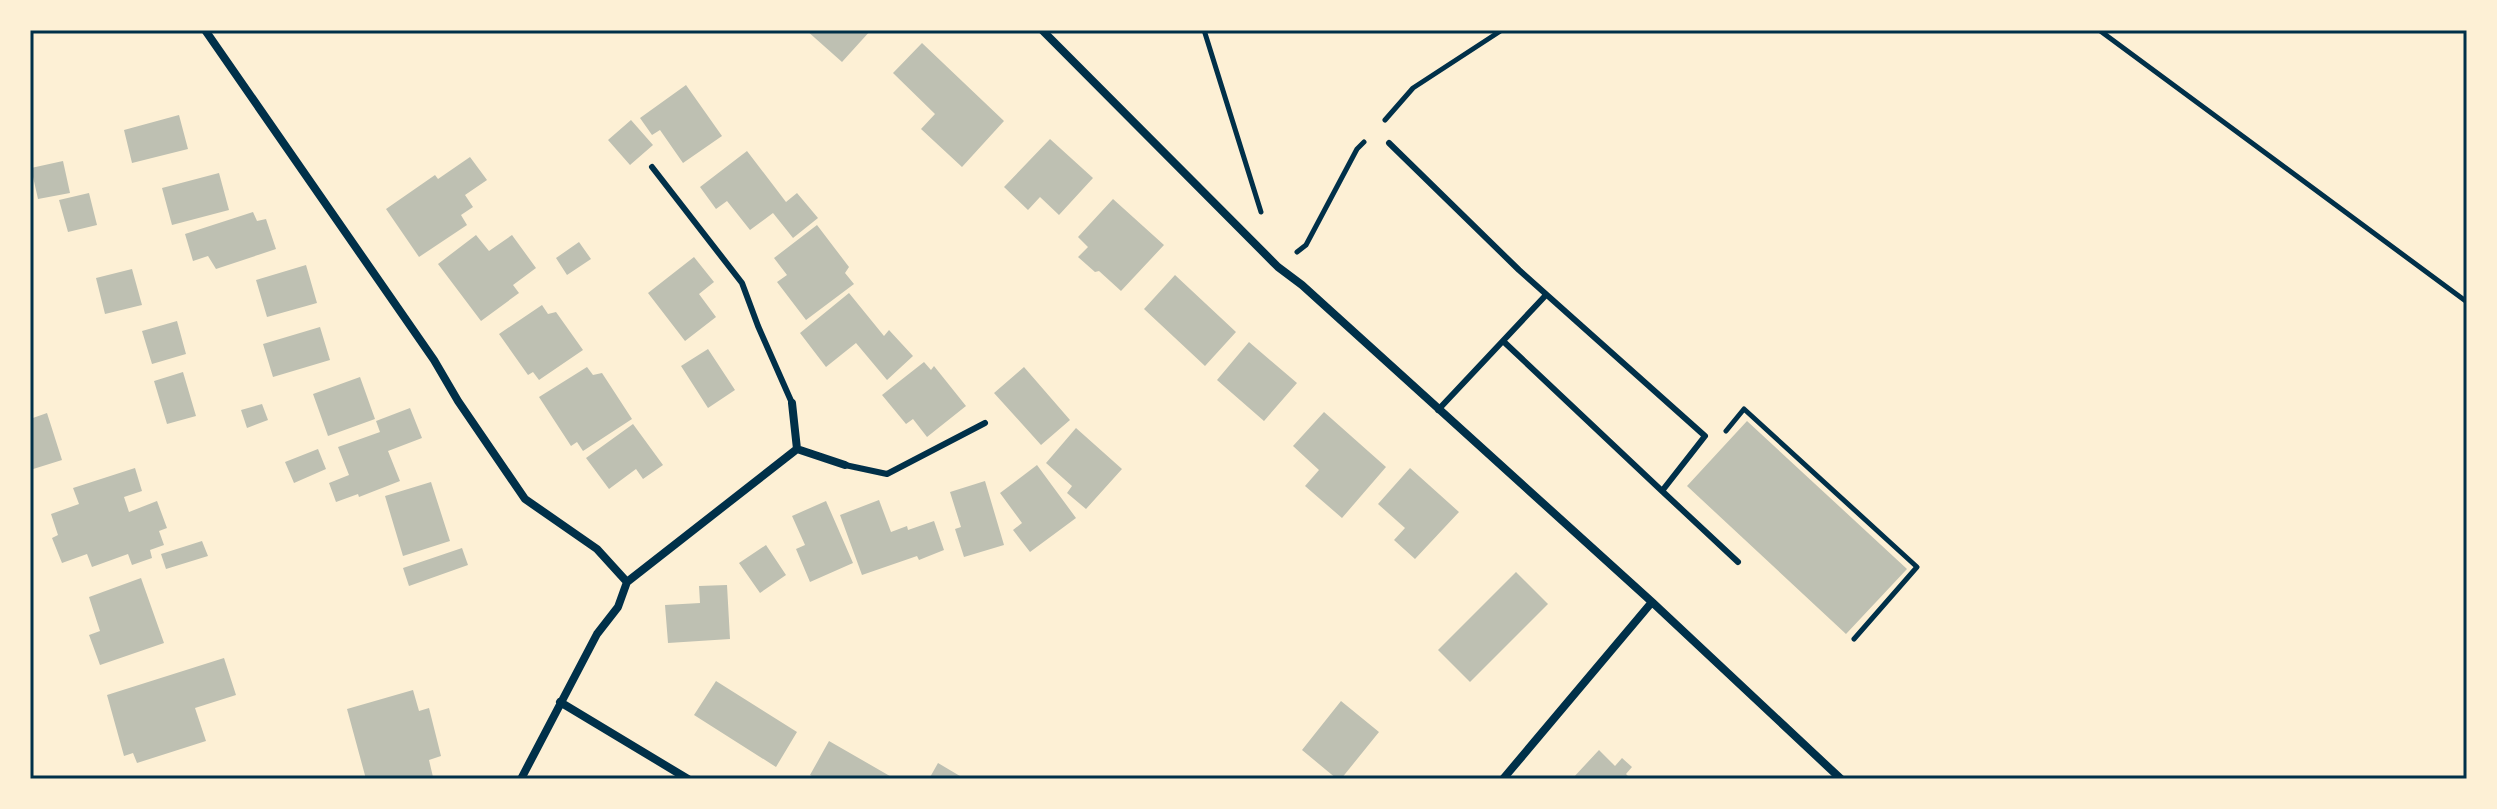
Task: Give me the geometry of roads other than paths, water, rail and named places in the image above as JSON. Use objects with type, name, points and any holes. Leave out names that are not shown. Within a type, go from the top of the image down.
[{"type":"street","points":[[205,30],[434,360],[525,499],[597,549],[627,582]]},
{"type":"street","points":[[1042,30],[1278,267],[1302,285],[1652,602],[1841,779]]},
{"type":"street","points":[[792,403],[797,449]]},
{"type":"street","points":[[521,779],[597,634],[618,607],[627,582],[797,449]]},
{"type":"street","points":[[797,449],[845,465]]},
{"type":"street","points":[[1503,779],[1652,602]]},
{"type":"street","points":[[560,702],[688,779]]},
{"type":"lane","points":[[1389,143],[1546,295],[1705,436],[1662,491]]},
{"type":"lane","points":[[652,167],[742,283],[792,403]]},
{"type":"lane","points":[[1438,410],[1546,295]]},
{"type":"lane","points":[[1503,341],[1738,562]]},
{"type":"lane","points":[[845,465],[887,474],[985,423]]}]
